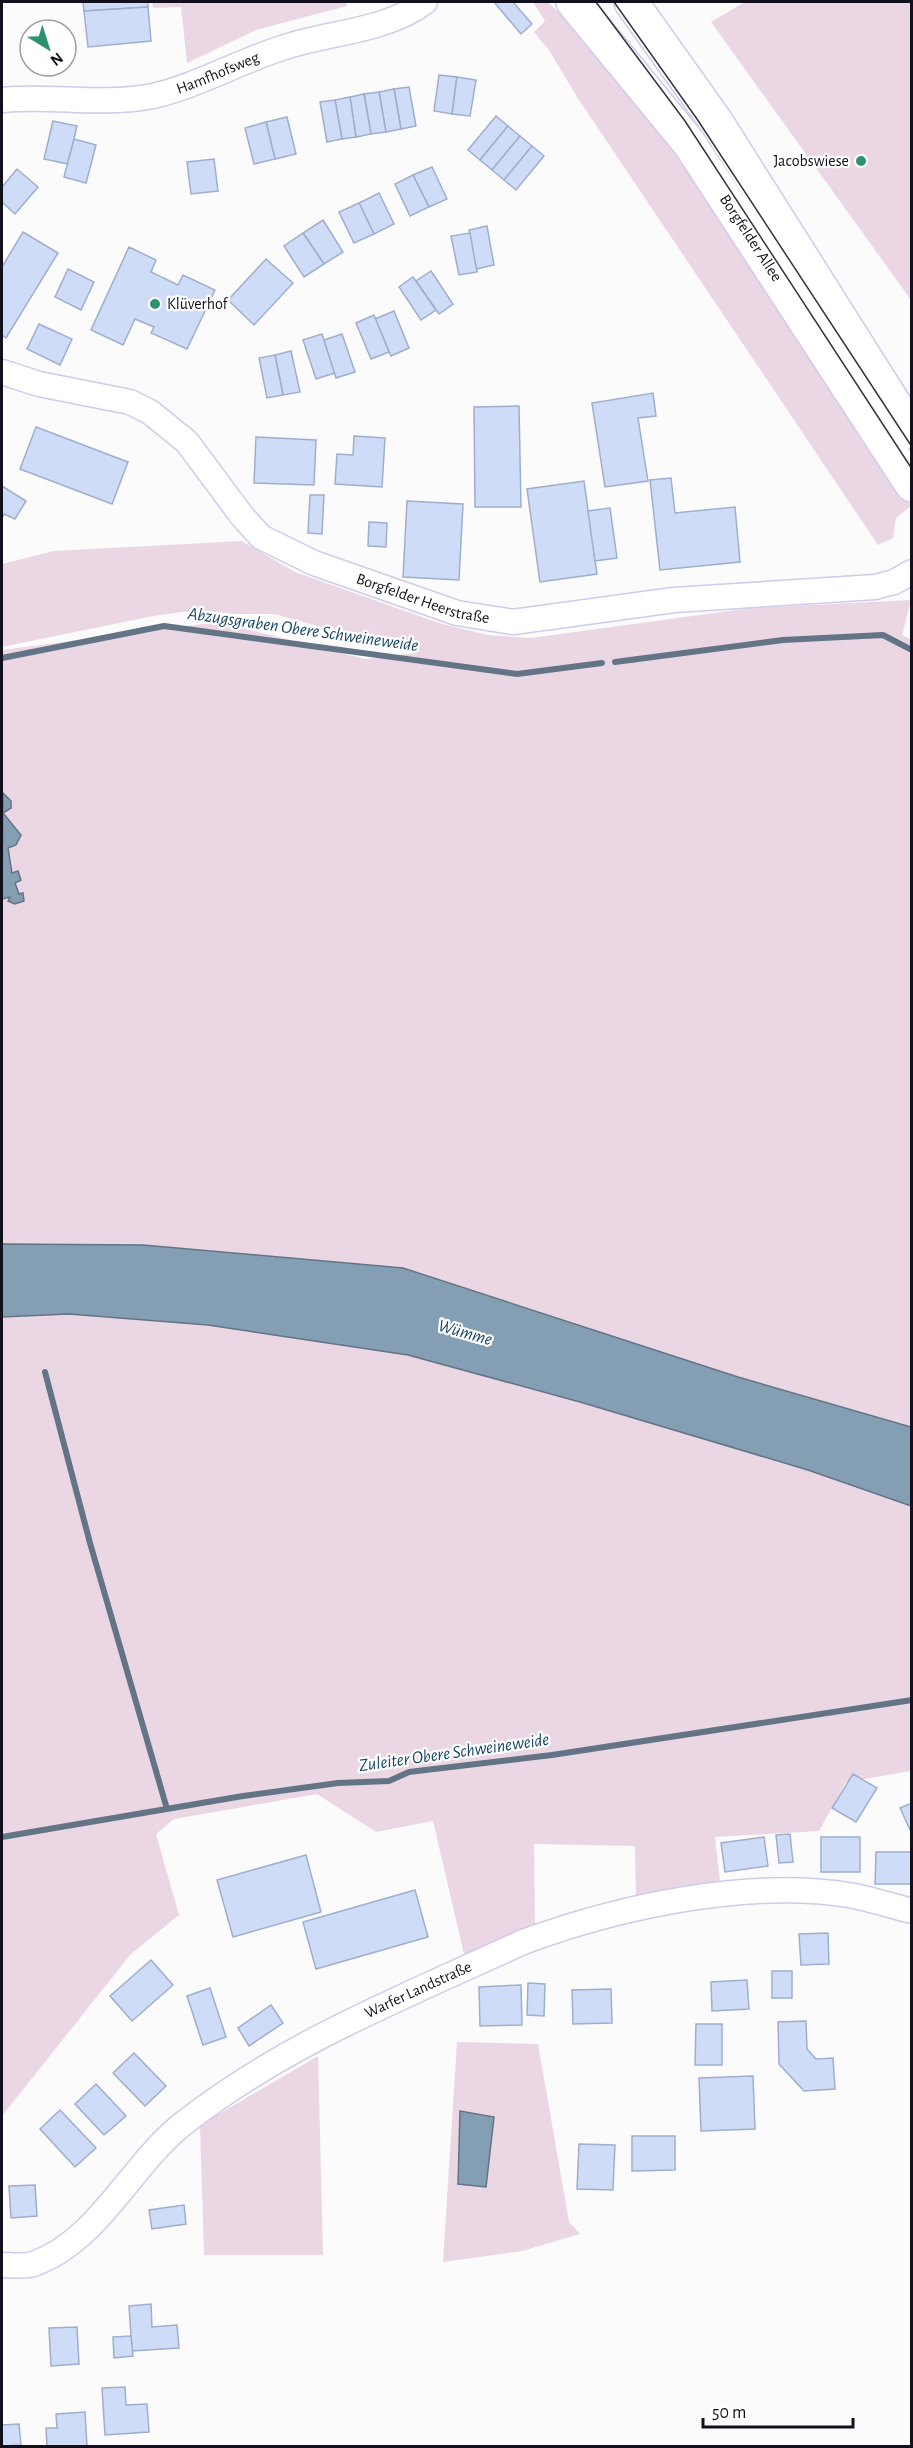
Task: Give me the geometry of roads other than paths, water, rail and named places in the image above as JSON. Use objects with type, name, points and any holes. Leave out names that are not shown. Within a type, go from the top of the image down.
[{"type":"main road","name":"Borgfelder Allee","points":[[573,2],[689,143],[912,486]]},
{"type":"main road","name":"Borgfelder Allee","points":[[631,2],[717,123],[912,432]]},
{"type":"street","name":"Hamfhofsweg","points":[[2,100],[35,97],[115,100],[152,96],[191,84],[282,48],[327,35],[369,27],[413,10],[424,2]]},
{"type":"street","name":"Borgfelder Heerstraße","points":[[2,372],[39,384],[84,391],[130,402],[150,412],[187,442],[242,516],[261,537],[314,563],[457,613],[513,622],[674,600],[875,587],[894,582],[912,572]]},
{"type":"street","name":"Warfer Landstraße","points":[[2,2265],[32,2264],[75,2241],[182,2124],[255,2071],[328,2032],[523,1942],[551,1932],[670,1900],[777,1891],[853,1896],[912,1911]]},
{"type":"water","points":[[3,793],[11,801],[11,808],[3,813],[21,835],[16,845],[8,848],[12,873],[18,871],[21,880],[15,883],[19,894],[23,893],[24,901],[15,904],[8,901],[10,897],[2,899]]},
{"type":"water","name":"Wümme","points":[[2,1244],[143,1245],[403,1268],[738,1377],[911,1427],[911,1506],[808,1470],[580,1402],[408,1355],[208,1325],[69,1314],[2,1317]]},
{"type":"water","points":[[460,2111],[494,2117],[486,2187],[458,2184]]},
{"type":"waterway","name":"Abzugsgraben Obere Schweineweide","points":[[2,658],[164,626],[517,674],[602,663]]},
{"type":"waterway","name":"Abzugsgraben Obere Schweineweide","points":[[615,662],[783,640],[883,635],[912,650]]},
{"type":"waterway","points":[[45,1372],[90,1543],[167,1809]]},
{"type":"waterway","name":"Zuleiter Obere Schweineweide","points":[[2,1837],[243,1796],[338,1783],[389,1781],[409,1772],[552,1755],[912,1700]]},
{"type":"tram line","points":[[596,2],[685,121],[912,469]]},
{"type":"tram line","points":[[614,2],[697,119],[912,447]]},
{"type":"place","name":"Jacobswiese","points":[[861,161]]},
{"type":"place","name":"Klüverhof","points":[[155,304]]}]
